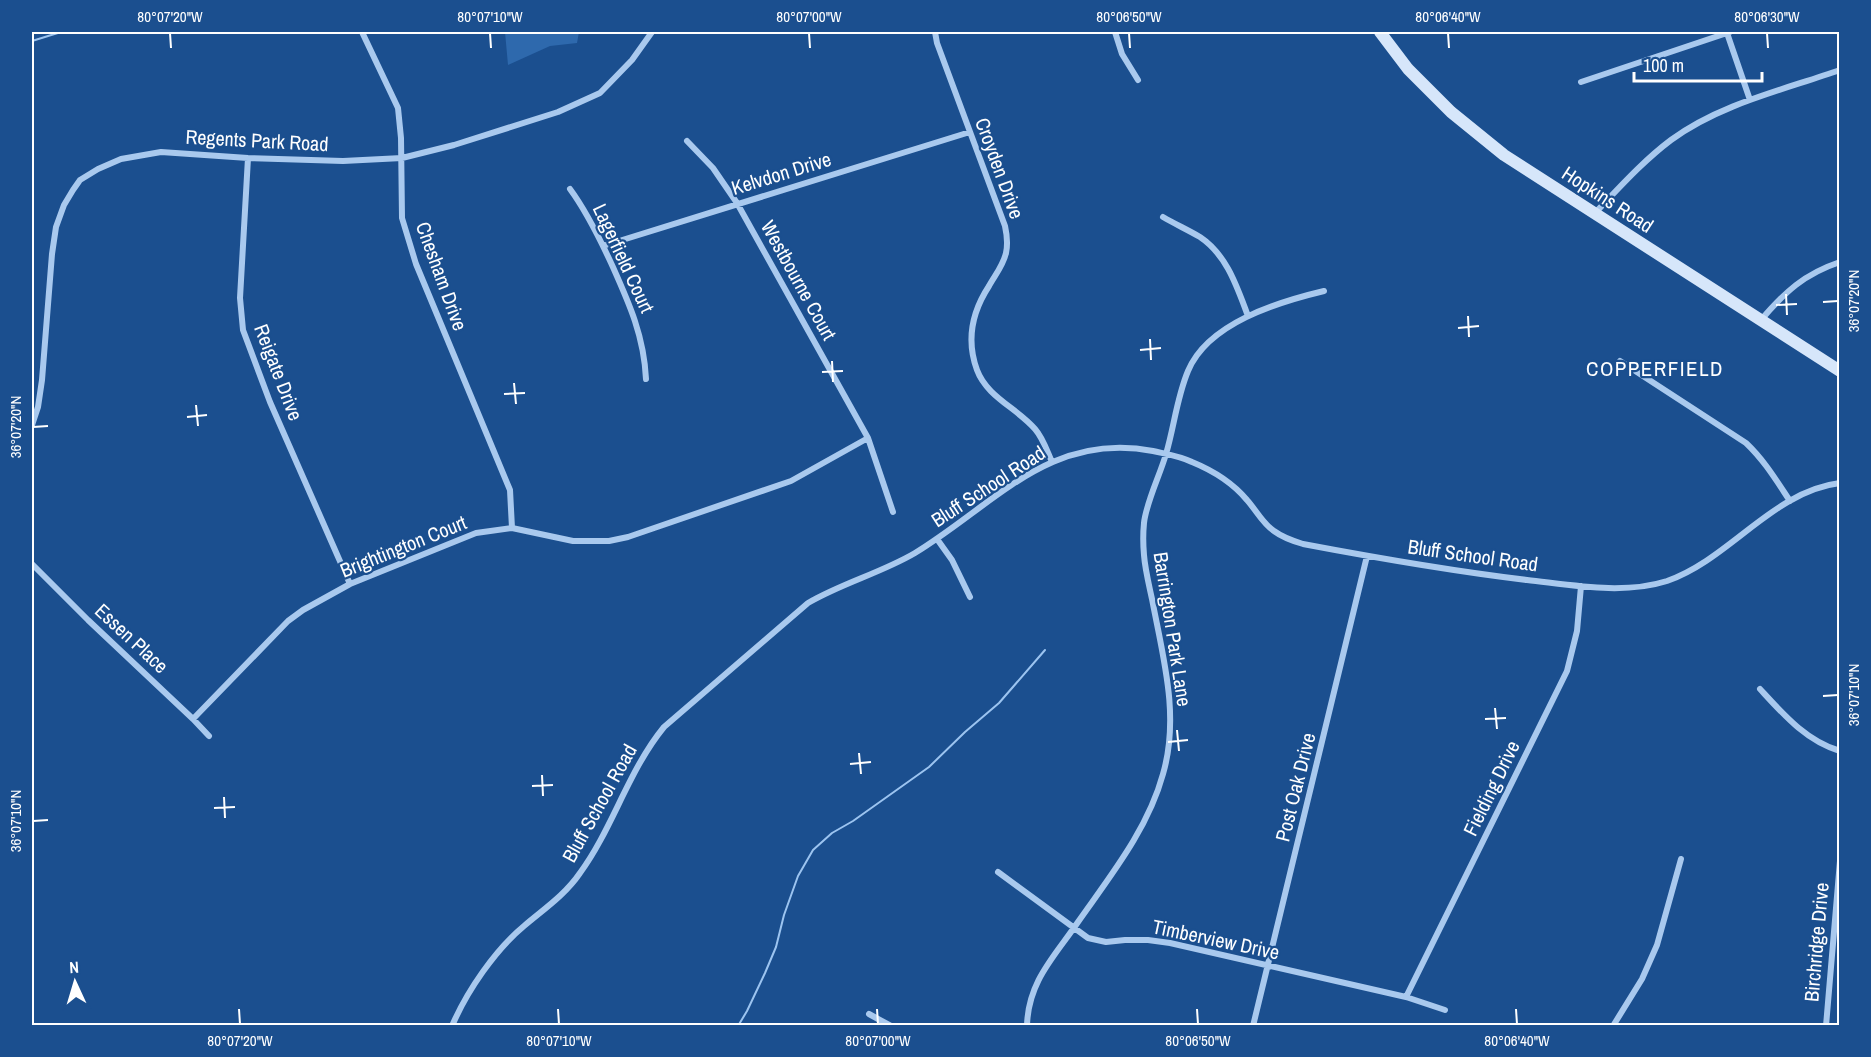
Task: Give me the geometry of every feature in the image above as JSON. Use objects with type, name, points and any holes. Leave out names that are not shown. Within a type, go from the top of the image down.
[{"type":"main road","name":"Hopkins Road","points":[[1380,32],[1408,69],[1451,112],[1504,155],[1839,371]]},
{"type":"street","name":"Chesham Drive","points":[[362,32],[398,108],[402,158],[402,218],[416,264],[510,489],[512,528]]},
{"type":"street","name":"Regents Park Road","points":[[32,425],[38,407],[42,380],[56,228],[64,205],[80,180],[106,165],[135,156],[161,152],[343,161],[402,158],[483,137],[558,112],[600,93],[632,60],[652,32]]},
{"type":"street","name":"Croyden Drive","points":[[935,32],[1007,237],[1004,260],[999,272],[988,287],[972,323],[971,346],[974,361],[988,389],[1035,429],[1052,462]]},
{"type":"street","points":[[1115,32],[1122,54],[1138,80]]},
{"type":"street","points":[[1581,82],[1728,32],[1750,100]]},
{"type":"street","points":[[1594,213],[1671,139],[1712,116],[1750,100],[1839,70]]},
{"type":"street","name":"Kelvdon Drive","points":[[603,246],[970,132]]},
{"type":"street","name":"Westbourne Court","points":[[687,141],[713,168],[737,203],[868,438],[893,512]]},
{"type":"street","name":"Reigate Drive","points":[[248,158],[240,298],[243,330],[270,402],[350,584]]},
{"type":"street","name":"Lagerfield Court","points":[[570,189],[581,204],[603,246],[633,313],[645,355],[646,379]]},
{"type":"street","points":[[1163,217],[1202,238],[1215,250],[1230,270],[1248,316]]},
{"type":"street","points":[[1761,320],[1801,279],[1839,262]]},
{"type":"street","name":"Barrington Park Lane","points":[[1027,1026],[1031,999],[1042,970],[1126,854],[1144,824],[1164,773],[1171,738],[1167,678],[1144,557],[1143,537],[1144,521],[1166,454],[1188,370],[1199,351],[1214,336],[1248,316],[1298,297],[1324,291]]},
{"type":"street","points":[[1620,361],[1746,443],[1770,470],[1790,501]]},
{"type":"street","name":"Brightington Court","points":[[193,719],[288,621],[303,610],[350,584],[460,538],[476,533],[512,528],[583,542],[609,541],[628,537],[791,481],[868,438]]},
{"type":"street","name":"Bluff School Road","points":[[452,1026],[478,980],[506,944],[522,927],[547,908],[579,875],[596,848],[640,761],[664,727],[808,603],[899,562],[937,539],[1017,482],[1069,455],[1109,447],[1127,447],[1189,460],[1225,478],[1248,500],[1272,530],[1285,538],[1303,544],[1476,574],[1581,586],[1631,587],[1648,586],[1667,581],[1708,561],[1790,501],[1816,489],[1839,483]]},
{"type":"street","points":[[937,539],[952,560],[970,597]]},
{"type":"street","name":"Post Oak Drive","points":[[1253,1026],[1367,556]]},
{"type":"street","name":"Essen Place","points":[[32,564],[209,736]]},
{"type":"street","name":"Fielding Drive","points":[[1406,997],[1567,671],[1577,631],[1581,586]]},
{"type":"street","points":[[1760,689],[1800,730],[1839,751]]},
{"type":"street","points":[[1613,1026],[1642,979],[1657,945],[1681,859]]},
{"type":"street","name":"Birchridge Drive","points":[[1826,1026],[1839,861]]},
{"type":"street","name":"Timberview Drive","points":[[998,872],[1088,938],[1106,942],[1125,940],[1159,942],[1406,997],[1445,1010]]},
{"type":"street","points":[[869,1014],[891,1026]]},
{"type":"shaded area","points":[[505,32],[579,32],[577,43],[550,46],[508,65]]},
{"type":"waterway","points":[[32,41],[61,32]]},
{"type":"waterway","points":[[738,1026],[765,973],[776,947],[784,915],[798,876],[813,850],[832,833],[853,821],[929,767],[999,703],[1045,650]]},
{"type":"district","name":"COPPERFIELD","points":[[1655,368]]}]
